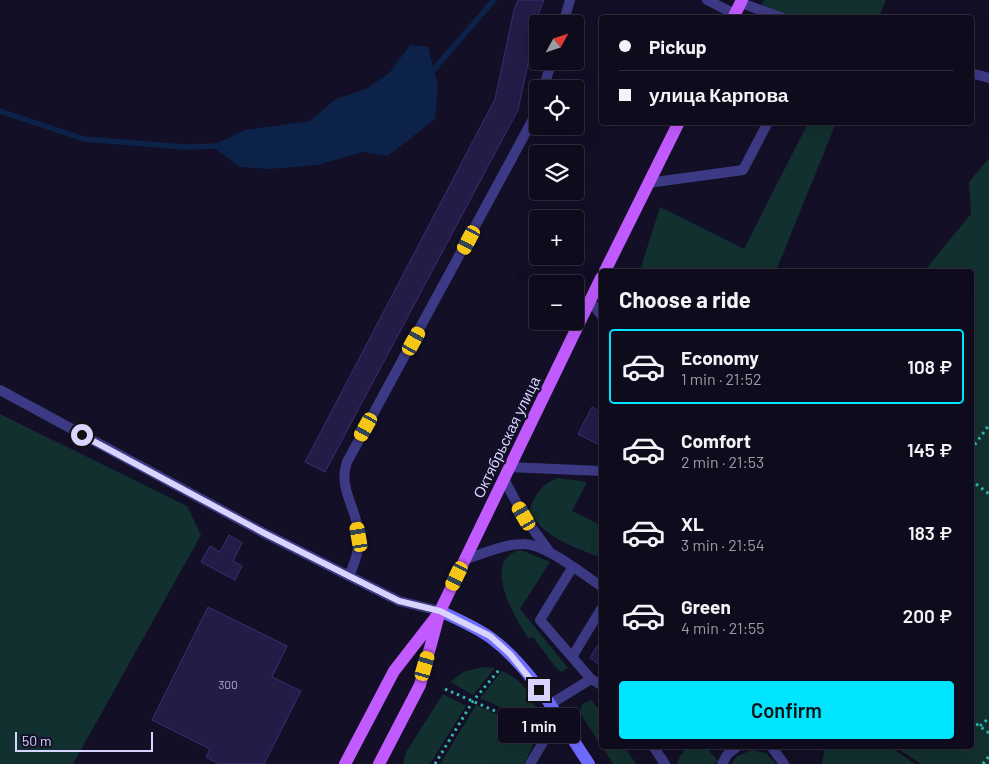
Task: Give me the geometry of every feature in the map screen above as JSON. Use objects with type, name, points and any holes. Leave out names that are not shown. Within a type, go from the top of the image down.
[{"type":"main road","points":[[606,269],[678,125]]},
{"type":"main road","name":"Октябрьская улица","points":[[379,764],[420,685],[440,611],[599,282]]},
{"type":"main road","points":[[440,611],[490,636],[510,654],[529,676],[589,764]]},
{"type":"main road","name":"Октябрьская улица","points":[[346,764],[394,671],[440,611]]},
{"type":"lane","points":[[566,15],[570,0]]},
{"type":"lane","points":[[707,0],[768,15]]},
{"type":"lane","points":[[974,74],[989,78]]},
{"type":"lane","points":[[349,576],[358,552],[359,537],[343,474],[347,462],[529,124]]},
{"type":"lane","points":[[648,183],[743,170],[766,125]]},
{"type":"lane","points":[[590,301],[599,312]]},
{"type":"lane","points":[[0,390],[264,533],[349,576],[399,601],[440,611]]},
{"type":"lane","points":[[551,554],[524,516],[506,473],[599,471]]},
{"type":"lane","points":[[465,559],[521,544],[536,546],[599,585]]},
{"type":"lane","points":[[572,568],[540,619],[591,679],[599,683]]},
{"type":"lane","points":[[572,657],[599,612]]},
{"type":"lane","points":[[549,705],[591,679]]},
{"type":"lane","points":[[530,764],[548,734],[562,723]]},
{"type":"lane","points":[[655,749],[665,764]]},
{"type":"lane","points":[[722,764],[727,755],[734,749]]},
{"type":"lane","points":[[773,749],[784,764]]},
{"type":"lane","points":[[535,754],[542,764]]},
{"type":"path","points":[[974,446],[989,425]]},
{"type":"path","points":[[974,482],[989,494]]},
{"type":"path","points":[[435,764],[473,701],[500,670]]},
{"type":"path","points":[[445,689],[548,734]]},
{"type":"path","points":[[980,726],[989,718]]},
{"type":"path","points":[[974,722],[989,734]]},
{"type":"path","points":[[983,764],[989,756]]},
{"type":"green space","points":[[764,0],[886,0],[880,15],[756,15]]},
{"type":"green space","points":[[807,125],[835,125],[777,269],[646,269],[641,267],[660,207],[744,249]]},
{"type":"green space","points":[[989,158],[989,764],[921,764],[898,749],[974,749],[974,269],[926,269],[971,214],[969,182]]},
{"type":"green space","points":[[0,414],[187,506],[201,535],[73,764],[0,764]]},
{"type":"green space","points":[[558,478],[587,482],[572,511],[599,524],[599,557],[551,535],[536,521],[529,511],[539,491],[552,480]]},
{"type":"green space","points":[[521,550],[550,562],[520,609],[568,668],[562,672],[556,668],[533,637],[529,639],[516,618],[504,591],[503,565],[509,556]]},
{"type":"green space","points":[[483,667],[495,668],[473,695],[450,682],[463,672]]},
{"type":"green space","points":[[502,671],[517,680],[533,700],[540,725],[480,698]]},
{"type":"green space","points":[[443,694],[466,706],[430,764],[403,764],[406,752]]},
{"type":"green space","points":[[591,700],[599,710],[599,743],[580,713],[582,704]]},
{"type":"green space","points":[[476,705],[539,733],[524,764],[440,764]]},
{"type":"green space","points":[[604,749],[626,749],[636,764],[613,764]]},
{"type":"green space","points":[[685,749],[708,749],[718,761],[714,764],[677,764]]},
{"type":"green space","points":[[822,749],[893,749],[915,764],[822,764],[824,752]]},
{"type":"green space","points":[[752,750],[766,753],[776,764],[731,764],[737,756]]},
{"type":"water","points":[[410,45],[428,47],[438,86],[435,119],[388,156],[363,152],[317,165],[270,169],[240,167],[211,146],[245,130],[310,121],[336,99],[366,89],[390,72]]},
{"type":"building","points":[[518,0],[544,0],[538,15],[529,15],[529,59],[518,110],[325,472],[305,462],[495,99],[514,10]]},
{"type":"building","points":[[592,407],[599,411],[599,445],[578,434]]},
{"type":"building","points":[[229,535],[242,543],[233,561],[242,566],[235,580],[201,562],[210,546],[220,552]]},
{"type":"building","points":[[208,607],[287,646],[272,677],[301,691],[264,764],[219,764],[206,757],[210,749],[152,720]]},
{"type":"building","points":[[599,643],[599,665],[590,658]]},
{"type":"waterway","points":[[430,74],[494,0]]},
{"type":"waterway","points":[[0,111],[84,139],[184,147],[218,146]]},
{"type":"route","points":[[82,435],[264,533],[399,601],[440,611],[490,636],[510,654],[539,690]]}]
